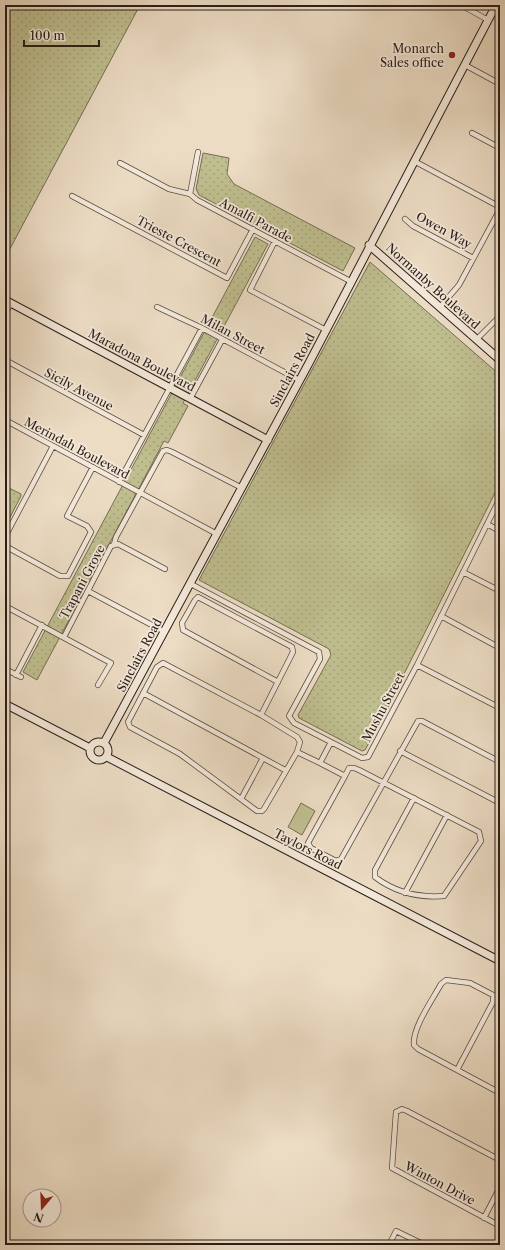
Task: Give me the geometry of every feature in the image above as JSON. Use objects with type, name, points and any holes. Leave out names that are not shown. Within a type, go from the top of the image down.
[{"type":"street","points":[[461,5],[488,20]]},
{"type":"street","name":"Sinclairs Road","points":[[104,743],[268,440],[496,5]]},
{"type":"street","points":[[465,64],[500,84]]},
{"type":"street","points":[[472,133],[500,148]]},
{"type":"street","points":[[120,163],[169,189],[190,194],[198,152]]},
{"type":"street","points":[[414,161],[500,208],[459,285],[440,306]]},
{"type":"street","name":"Amalfi Parade","points":[[190,194],[197,200],[350,281]]},
{"type":"street","name":"Trieste Crescent","points":[[72,196],[227,278],[253,229]]},
{"type":"street","name":"Owen Way","points":[[405,219],[413,226],[473,258]]},
{"type":"street","points":[[275,242],[250,290],[326,330]]},
{"type":"street","name":"Normanby Boulevard","points":[[369,245],[500,360]]},
{"type":"street","points":[[5,314],[8,302]]},
{"type":"street","name":"Maradona Boulevard","points":[[8,302],[268,440]]},
{"type":"street","name":"Milan Street","points":[[158,308],[202,328],[299,380]]},
{"type":"street","points":[[477,340],[500,316]]},
{"type":"street","points":[[119,482],[202,328]]},
{"type":"street","points":[[190,398],[222,340]]},
{"type":"street","name":"Sicily Avenue","points":[[5,360],[144,435]]},
{"type":"street","name":"Merindah Boulevard","points":[[5,420],[217,534]]},
{"type":"street","points":[[5,537],[53,446]]},
{"type":"street","points":[[114,544],[116,537],[163,451],[167,450],[242,488]]},
{"type":"street","points":[[5,546],[60,576],[68,576],[91,532],[86,526],[67,516],[92,467]]},
{"type":"street","name":"Mushu Street","points":[[190,584],[319,652],[320,659],[289,716],[294,723],[362,758],[368,757],[417,665],[500,498]]},
{"type":"street","points":[[487,524],[500,531]]},
{"type":"street","name":"Trapani Grove","points":[[64,637],[111,546],[118,544],[165,569]]},
{"type":"street","points":[[463,572],[500,591]]},
{"type":"street","points":[[88,591],[165,632]]},
{"type":"street","points":[[261,715],[278,682],[293,652],[292,647],[198,598],[194,600],[182,623],[183,630],[278,682]]},
{"type":"street","points":[[5,606],[111,663],[98,685]]},
{"type":"street","points":[[441,616],[500,648]]},
{"type":"street","points":[[16,675],[42,625]]},
{"type":"street","points":[[163,663],[261,715],[299,739],[300,745],[297,752],[262,811],[254,810],[176,752],[130,727],[128,725],[129,720],[143,693],[157,667],[163,663]]},
{"type":"street","points":[[417,665],[500,708]]},
{"type":"street","points":[[5,670],[21,677]]},
{"type":"street","points":[[143,693],[286,770]]},
{"type":"street","points":[[5,704],[90,748]]},
{"type":"street","points":[[414,798],[375,870],[375,877],[382,883],[405,893],[444,896],[481,841],[479,832],[447,815],[383,782],[354,768],[349,768],[308,843],[311,848],[336,861],[341,860],[383,782],[400,750],[415,723],[422,722],[500,762]]},
{"type":"street","points":[[320,763],[331,742]]},
{"type":"street","points":[[95,743],[104,743],[108,748],[107,756],[102,760],[94,759],[90,748],[95,743]]},
{"type":"street","points":[[400,750],[500,803]]},
{"type":"street","points":[[297,752],[345,776]]},
{"type":"street","name":"Taylors Road","points":[[107,756],[500,960]]},
{"type":"street","points":[[241,799],[263,758]]},
{"type":"street","points":[[405,893],[447,815]]},
{"type":"street","points":[[457,1070],[493,1002],[493,995],[470,983],[446,980],[441,984],[421,1021],[414,1040],[414,1045],[457,1070],[499,1091]]},
{"type":"street","name":"Winton Drive","points":[[500,1160],[407,1111],[399,1110],[395,1116],[392,1168],[500,1226]]},
{"type":"street","points":[[484,1218],[500,1187]]},
{"type":"street","points":[[389,1245],[396,1231],[425,1245]]},
{"type":"shaded area","points":[[5,5],[140,5],[5,258]]},
{"type":"shaded area","points":[[203,153],[229,158],[227,174],[234,184],[355,248],[343,271],[199,195],[196,189]]},
{"type":"shaded area","points":[[255,237],[268,244],[183,403],[188,406],[168,443],[164,441],[37,680],[23,672]]},
{"type":"shaded area","points":[[370,262],[500,375],[500,483],[398,686],[399,687],[365,750],[362,751],[299,718],[298,715],[331,655],[329,649],[199,580]]},
{"type":"shaded area","points":[[5,486],[21,494],[21,496],[5,527]]},
{"type":"shaded area","points":[[301,803],[315,811],[302,835],[288,827]]},
{"type":"place","name":"Monarch Sales office","points":[[452,55]]}]
